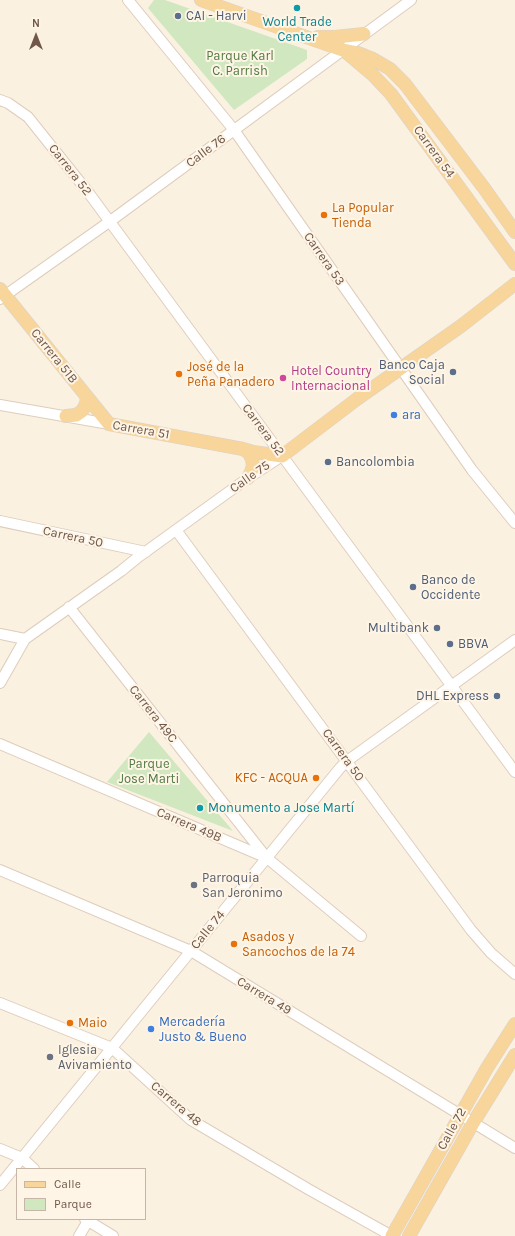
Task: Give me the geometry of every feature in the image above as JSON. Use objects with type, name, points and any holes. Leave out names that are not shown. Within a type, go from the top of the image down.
[{"type":"main road","name":"Carrera 54","points":[[201,0],[342,50],[358,53],[373,59],[390,69],[405,84],[515,232]]},
{"type":"main road","points":[[305,37],[335,37],[364,34]]},
{"type":"main road","name":"Carrera 54","points":[[342,50],[373,75],[391,94],[515,264]]},
{"type":"main road","points":[[447,171],[462,159]]},
{"type":"main road","name":"Calle 75","points":[[282,456],[400,368],[461,326],[515,284]]},
{"type":"main road","name":"Carrera 51B","points":[[2,294],[109,424]]},
{"type":"main road","points":[[66,416],[76,415],[82,411],[86,404],[87,397]]},
{"type":"main road","name":"Carrera 51","points":[[109,424],[244,449],[253,452],[282,456]]},
{"type":"main road","points":[[244,449],[249,453],[253,466],[248,478]]},
{"type":"main road","name":"Calle 72","points":[[392,1236],[487,1068],[515,1024]]},
{"type":"main road","name":"Calle 72","points":[[409,1236],[473,1123],[515,1055]]},
{"type":"street","name":"Carrera 53","points":[[128,0],[234,130],[472,470],[515,523]]},
{"type":"street","name":"Calle 76","points":[[2,294],[109,222],[411,0]]},
{"type":"street","name":"Carrera 52","points":[[0,100],[8,103],[28,117],[88,192],[515,772]]},
{"type":"street","name":"Carrera 51","points":[[0,405],[109,424]]},
{"type":"street","name":"Calle 75","points":[[0,683],[25,639],[248,478],[282,456]]},
{"type":"street","name":"Carrera 50","points":[[0,521],[146,552]]},
{"type":"street","name":"Carrera 50","points":[[176,530],[471,930],[491,952],[515,974]]},
{"type":"street","name":"Carrera 49C","points":[[69,607],[267,858]]},
{"type":"street","points":[[0,634],[25,639]]},
{"type":"street","name":"Calle 74","points":[[0,1185],[340,768],[347,761],[515,640]]},
{"type":"street","name":"Carrera 49B","points":[[0,744],[267,858],[361,936]]},
{"type":"street","name":"Carrera 49","points":[[0,870],[190,951],[515,1148]]},
{"type":"street","name":"Carrera 48","points":[[0,1003],[112,1048],[191,1120],[308,1189],[392,1236]]},
{"type":"street","points":[[0,1149],[22,1158],[33,1168]]},
{"type":"street","points":[[79,1236],[87,1220],[114,1236]]},
{"type":"green space","name":"Parque Karl C. Parrish","points":[[154,0],[165,0],[307,50],[307,59],[234,110],[148,8]]},
{"type":"green space","name":"Parque Jose Marti","points":[[149,732],[233,831],[107,782]]},
{"type":"place","name":"World Trade Center","points":[[297,8]]},
{"type":"place","name":"CAI - Harvi","points":[[178,16]]},
{"type":"place","name":"La Popular Tienda","points":[[324,215]]},
{"type":"place","name":"Banco Caja Social","points":[[453,372]]},
{"type":"place","name":"José de la Peña Panadero","points":[[179,374]]},
{"type":"place","name":"Hotel Country Internacional","points":[[283,378]]},
{"type":"place","name":"ara","points":[[394,415]]},
{"type":"place","name":"Bancolombia","points":[[328,462]]},
{"type":"place","name":"Banco de Occidente","points":[[413,587]]},
{"type":"place","name":"Multibank","points":[[437,628]]},
{"type":"place","name":"BBVA","points":[[450,644]]},
{"type":"place","name":"DHL Express","points":[[497,696]]},
{"type":"place","name":"KFC - ACQUA","points":[[316,778]]},
{"type":"place","name":"Monumento a Jose Martí","points":[[200,808]]},
{"type":"place","name":"Parroquia San Jeronimo","points":[[194,885]]},
{"type":"place","name":"Asados y Sancochos de la 74","points":[[234,944]]},
{"type":"place","name":"Maio","points":[[70,1023]]},
{"type":"place","name":"Mercadería Justo & Bueno","points":[[151,1029]]},
{"type":"place","name":"Iglesia Avivamiento","points":[[50,1057]]}]
